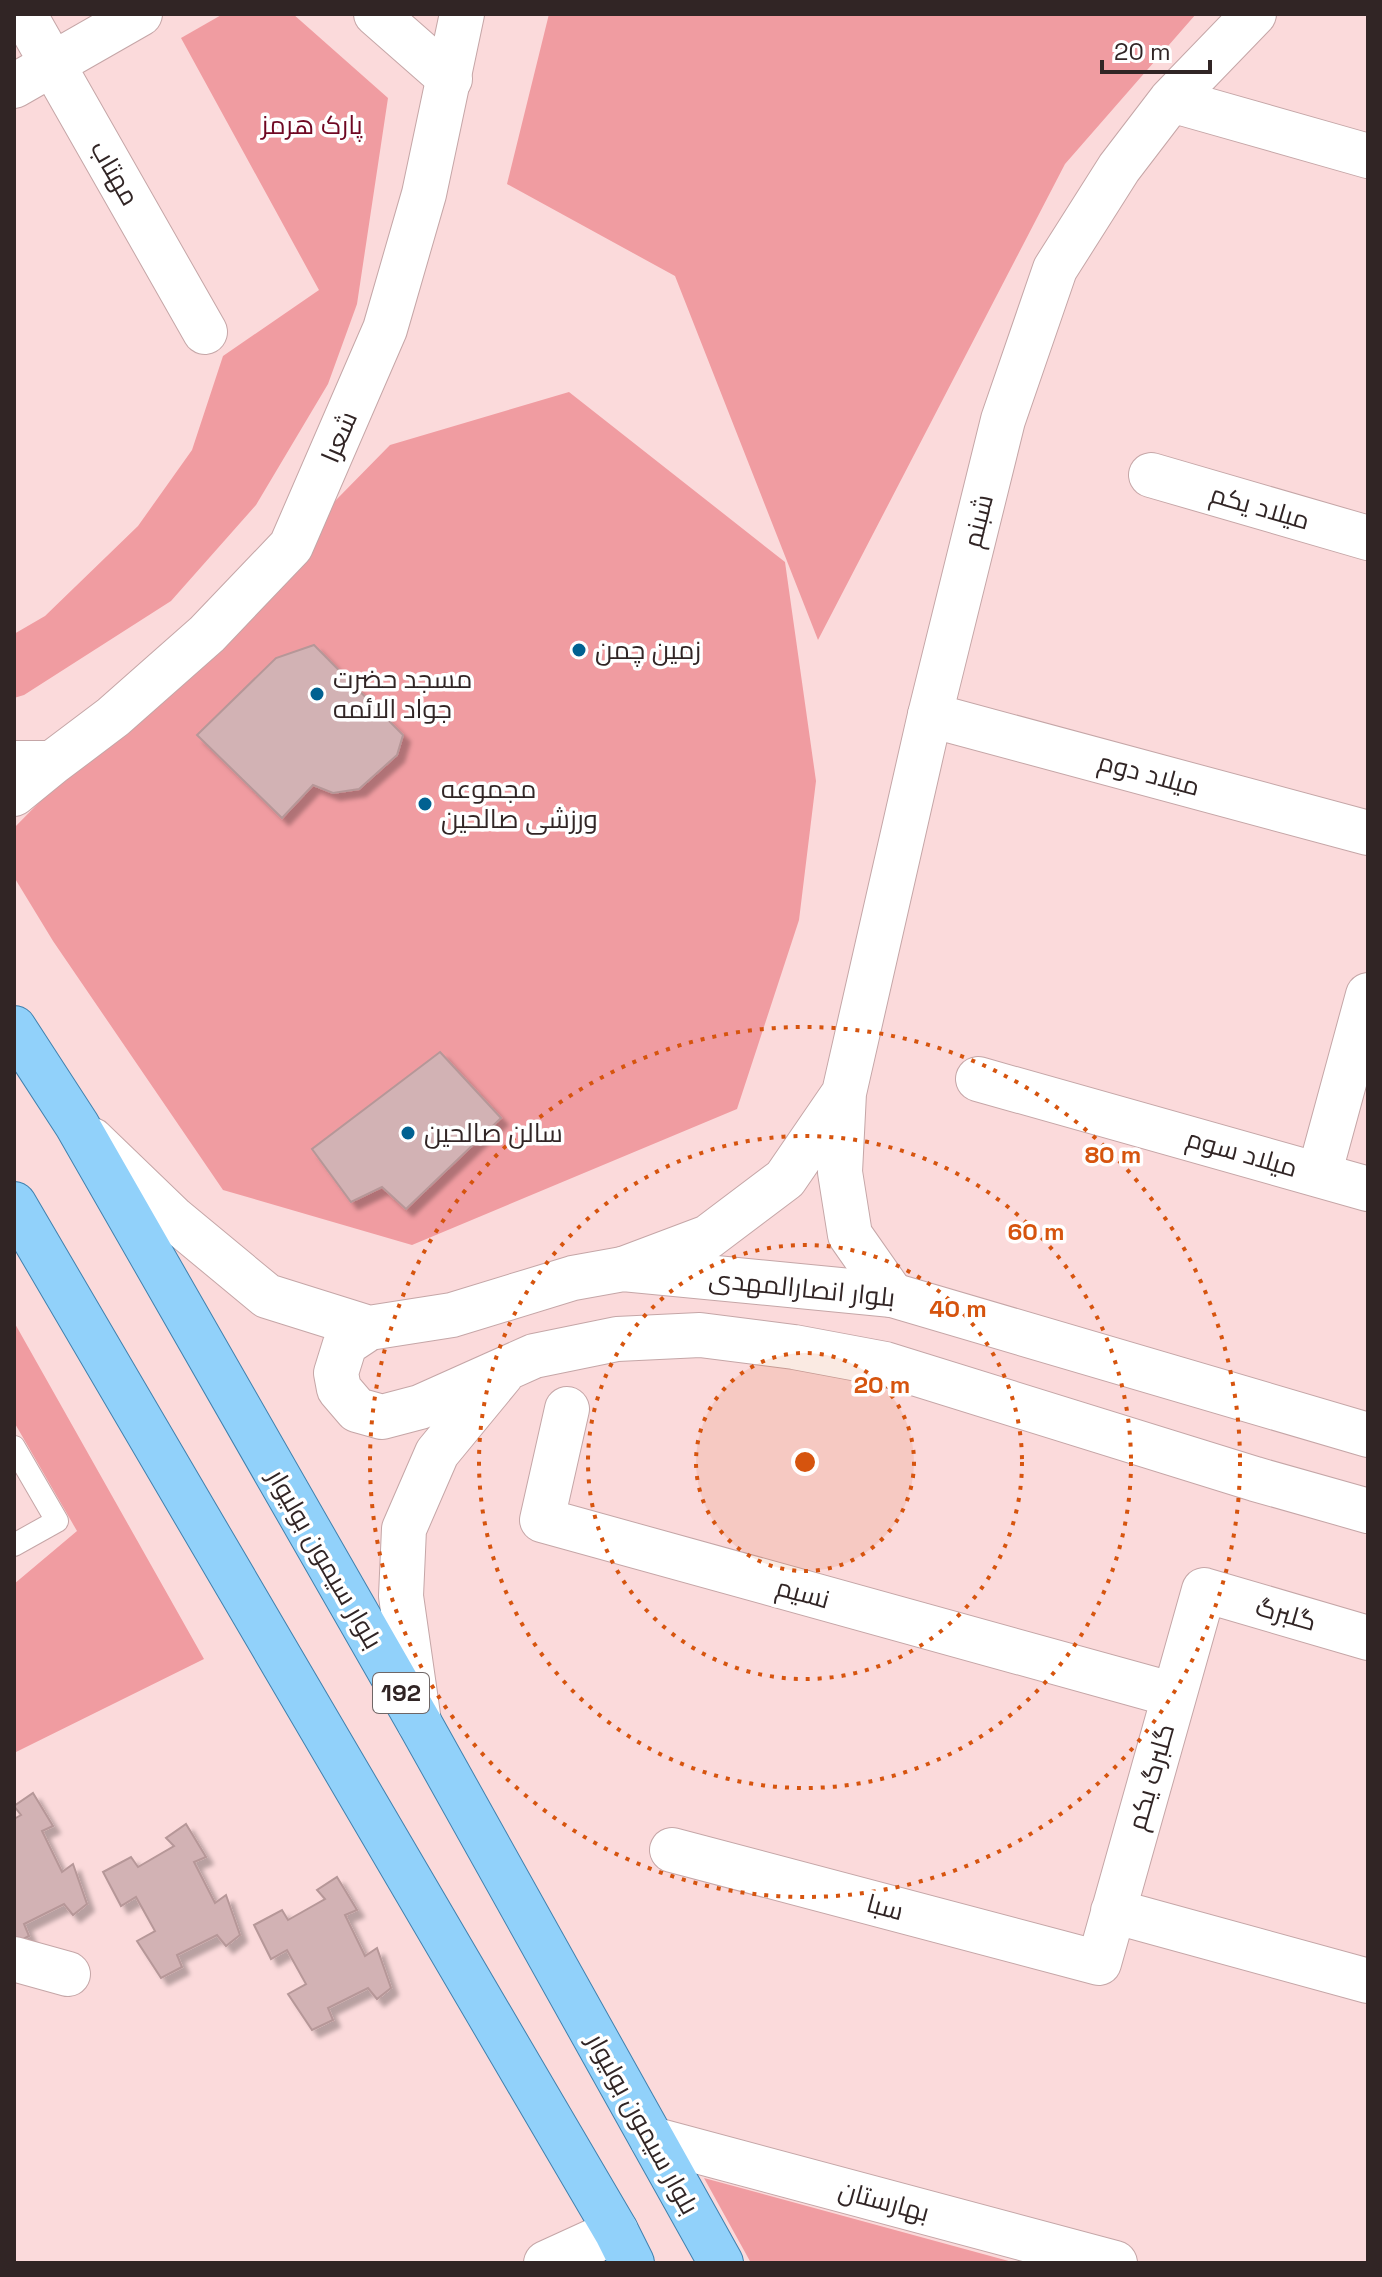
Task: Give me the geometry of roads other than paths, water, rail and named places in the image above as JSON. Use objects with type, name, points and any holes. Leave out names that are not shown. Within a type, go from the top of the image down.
[{"type":"main road","name":"بلوار سیمون بولیوار","points":[[14,1028],[77,1125],[420,1724],[721,2263]]},
{"type":"main road","points":[[14,1204],[624,2247]]},
{"type":"street","name":"مهتاب","points":[[24,14],[205,332]]},
{"type":"street","points":[[14,86],[140,14]]},
{"type":"street","points":[[376,14],[450,79]]},
{"type":"street","name":"شعرا","points":[[14,794],[33,763],[113,717],[207,634],[291,546],[385,329],[424,194],[462,14]]},
{"type":"street","name":"شبنم","points":[[844,1093],[930,715],[1003,420],[1055,269],[1119,168],[1171,100],[1254,14]]},
{"type":"street","points":[[1171,100],[1368,156]]},
{"type":"street","name":"میلاد یکم","points":[[1151,475],[1368,538]]},
{"type":"street","name":"میلاد دوم","points":[[930,715],[1368,833]]},
{"type":"street","points":[[1319,1175],[1368,995]]},
{"type":"street","name":"میلاد سوم","points":[[978,1079],[1368,1189]]},
{"type":"street","points":[[623,1269],[708,1237],[785,1179],[844,1093]]},
{"type":"street","points":[[844,1093],[840,1172],[850,1235],[892,1295]]},
{"type":"street","points":[[77,1125],[174,1219],[267,1296],[369,1328]]},
{"type":"street","name":"بلوار انصارالمهدی","points":[[369,1328],[452,1315],[573,1278],[623,1269],[892,1295],[1368,1435]]},
{"type":"street","points":[[369,1328],[345,1344],[336,1373],[339,1389],[357,1410],[382,1417],[420,1407],[534,1356],[617,1339],[700,1335],[794,1347],[885,1364],[1368,1511]]},
{"type":"street","points":[[420,1724],[401,1596],[404,1529],[437,1453],[507,1369]]},
{"type":"street","name":"نسیم","points":[[567,1409],[542,1520],[1174,1695]]},
{"type":"street","name":"گلبرگ یکم","points":[[1099,1963],[1204,1590]]},
{"type":"street","name":"گلبرگ","points":[[1204,1590],[1368,1638]]},
{"type":"street","name":"سبا","points":[[672,1850],[1099,1963]]},
{"type":"street","points":[[1113,1911],[1368,1981]]},
{"type":"street","points":[[14,1959],[68,1974]]},
{"type":"street","name":"بهارستان","points":[[652,2139],[1115,2263]]},
{"type":"street","points":[[546,2263],[624,2247]]},
{"type":"lane","points":[[14,1447],[57,1521],[14,1545]]},
{"type":"place","name":"زمین چمن","points":[[579,650]]},
{"type":"place","name":"مسجد حضرت جواد الائمه","points":[[317,694]]},
{"type":"place","name":"مجموعه ورزشی صالحین","points":[[425,804]]},
{"type":"place","name":"سالن صالحین","points":[[408,1133]]},
{"type":"park label","name":"پارک هرمز","points":[[312,125]]}]
